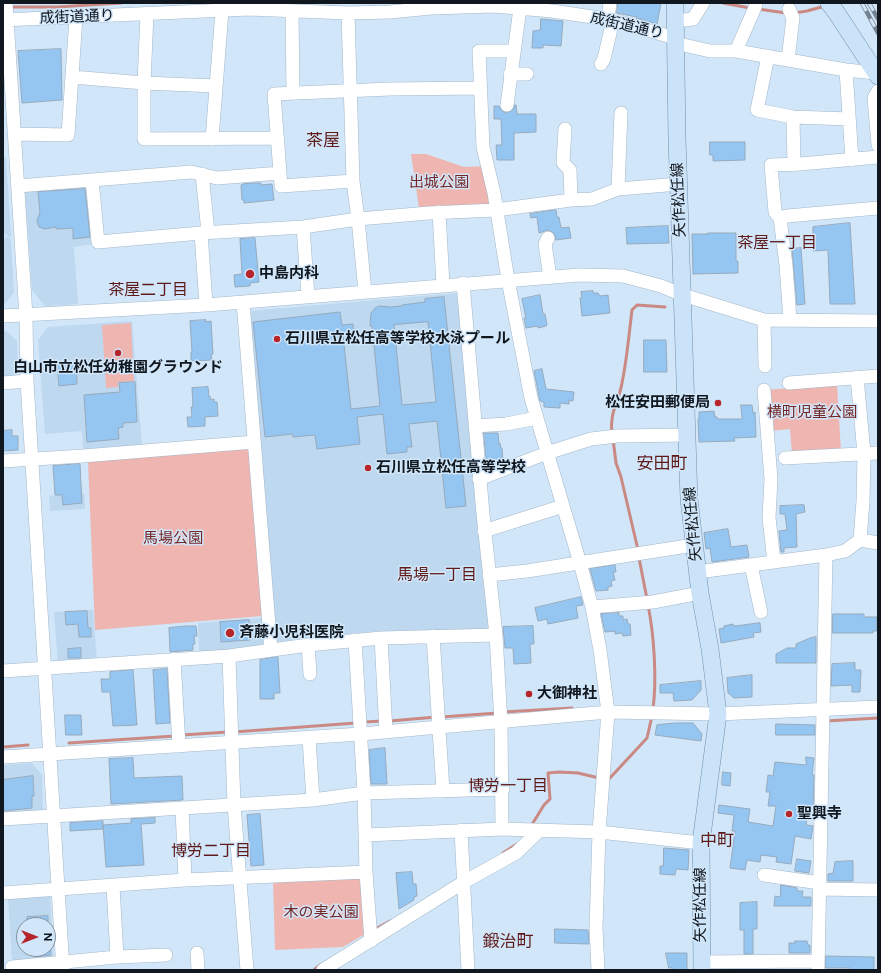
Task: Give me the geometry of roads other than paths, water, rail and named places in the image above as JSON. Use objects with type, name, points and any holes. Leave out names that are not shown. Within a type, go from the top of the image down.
[{"type":"main road","name":"矢作松任線","points":[[675,3],[689,498],[700,593],[710,649],[718,714],[701,843],[702,966]]},
{"type":"main road","points":[[833,7],[877,74]]},
{"type":"street","points":[[601,64],[604,59],[610,19],[610,3]]},
{"type":"street","points":[[676,34],[693,19],[703,3]]},
{"type":"street","name":"成街道通り","points":[[5,14],[76,17],[249,9],[348,13],[390,12],[430,5],[494,6],[552,11],[610,19],[676,34],[710,51],[736,51],[877,74]]},
{"type":"street","points":[[506,105],[520,8]]},
{"type":"street","points":[[736,51],[754,8]]},
{"type":"street","points":[[212,138],[222,11]]},
{"type":"street","points":[[292,11],[293,93]]},
{"type":"street","points":[[348,13],[349,90],[353,182],[365,292]]},
{"type":"street","points":[[5,14],[8,102],[15,134],[26,316],[27,381],[63,966]]},
{"type":"street","points":[[147,14],[144,83],[144,138],[277,138]]},
{"type":"street","points":[[788,60],[791,14]]},
{"type":"street","points":[[15,134],[68,135],[76,17]]},
{"type":"street","points":[[513,52],[479,51],[483,147],[494,194],[508,280],[531,398],[580,563],[592,607],[600,650],[608,712],[599,832],[596,928],[598,970]]},
{"type":"street","points":[[768,56],[756,110],[792,118],[849,119]]},
{"type":"street","points":[[846,70],[852,160]]},
{"type":"street","points":[[510,74],[527,74]]},
{"type":"street","points":[[72,77],[144,83],[216,86]]},
{"type":"street","points":[[353,182],[280,186],[274,94],[349,90],[480,88]]},
{"type":"street","points":[[878,91],[874,98],[878,145]]},
{"type":"street","points":[[618,189],[621,113]]},
{"type":"street","points":[[792,118],[794,165]]},
{"type":"street","points":[[565,129],[563,164],[570,170],[571,200]]},
{"type":"street","points":[[790,320],[786,265],[780,218],[775,212],[770,165],[794,165],[878,157]]},
{"type":"street","points":[[18,186],[192,172],[217,178],[280,173]]},
{"type":"street","points":[[202,174],[206,304]]},
{"type":"street","points":[[92,180],[98,242],[204,232],[303,226],[358,219],[439,212],[496,210],[571,200],[592,199],[618,189],[679,184]]},
{"type":"street","points":[[780,218],[787,216],[878,208]]},
{"type":"street","points":[[439,212],[444,285]]},
{"type":"street","points":[[303,226],[308,296]]},
{"type":"street","points":[[548,238],[545,244],[550,277]]},
{"type":"street","points":[[3,316],[26,316],[243,302],[463,283],[579,275],[623,276],[660,286],[683,295],[764,320],[878,321]]},
{"type":"street","points":[[463,283],[484,531],[496,635],[503,789],[502,829]]},
{"type":"street","points":[[243,302],[271,650]]},
{"type":"street","points":[[764,320],[765,366]]},
{"type":"street","points":[[789,383],[878,376]]},
{"type":"street","points":[[857,377],[864,454],[860,540]]},
{"type":"street","points":[[3,383],[27,381]]},
{"type":"street","points":[[764,390],[770,479],[769,518],[774,562]]},
{"type":"street","points":[[475,426],[506,424],[537,418]]},
{"type":"street","points":[[480,479],[547,453],[591,439],[688,435]]},
{"type":"street","points":[[3,461],[254,442]]},
{"type":"street","points":[[785,458],[878,453]]},
{"type":"street","points":[[484,531],[564,506]]},
{"type":"street","points":[[698,572],[826,555],[845,551],[860,540],[878,543]]},
{"type":"street","points":[[489,575],[528,571],[694,545]]},
{"type":"street","points":[[702,966],[818,966],[826,555]]},
{"type":"street","points":[[751,565],[761,612]]},
{"type":"street","points":[[592,607],[649,602],[700,593]]},
{"type":"street","points":[[3,671],[229,656],[308,645],[381,638],[496,635]]},
{"type":"street","points":[[433,636],[444,790]]},
{"type":"street","points":[[381,638],[386,724]]},
{"type":"street","points":[[355,640],[366,835],[366,872],[371,941]]},
{"type":"street","points":[[308,645],[310,674]]},
{"type":"street","points":[[229,656],[234,805],[247,970]]},
{"type":"street","points":[[174,659],[179,739]]},
{"type":"street","points":[[3,757],[50,754],[179,739],[232,735],[309,738],[360,726],[500,716],[608,712],[718,714],[878,708]]},
{"type":"street","points":[[309,738],[313,800]]},
{"type":"street","points":[[3,819],[313,800],[364,793],[503,789]]},
{"type":"street","points":[[182,808],[185,880]]},
{"type":"street","points":[[366,835],[502,829],[599,832],[701,843]]},
{"type":"street","points":[[461,830],[468,970]]},
{"type":"street","points":[[323,970],[464,882],[516,853],[540,830]]},
{"type":"street","points":[[3,893],[185,880],[366,872]]},
{"type":"street","points":[[764,875],[820,886],[878,890]]},
{"type":"street","points":[[113,886],[117,957]]},
{"type":"street","points":[[197,953],[198,970]]},
{"type":"street","points":[[12,967],[63,966],[117,957],[166,955]]},
{"type":"street","points":[[344,957],[344,970]]},
{"type":"waterway","points":[[9,7],[57,7],[121,3]]},
{"type":"waterway","points":[[723,3],[750,8]]},
{"type":"waterway","points":[[794,13],[825,6]]},
{"type":"waterway","points":[[758,9],[786,13]]},
{"type":"waterway","points":[[612,434],[612,419],[621,390],[624,374],[632,310],[637,305],[665,307]]},
{"type":"waterway","points":[[613,439],[616,463],[621,477],[638,550]]},
{"type":"waterway","points":[[639,558],[647,599]]},
{"type":"waterway","points":[[648,605],[654,657],[655,684],[653,709]]},
{"type":"waterway","points":[[503,712],[572,708]]},
{"type":"waterway","points":[[441,717],[498,713]]},
{"type":"waterway","points":[[606,778],[609,779],[647,738],[652,716]]},
{"type":"waterway","points":[[390,721],[436,717]]},
{"type":"waterway","points":[[826,721],[878,718]]},
{"type":"waterway","points":[[364,722],[382,721]]},
{"type":"waterway","points":[[234,732],[356,723]]},
{"type":"waterway","points":[[182,735],[228,732]]},
{"type":"waterway","points":[[69,743],[175,736]]},
{"type":"waterway","points":[[3,747],[28,745]]},
{"type":"waterway","points":[[531,826],[544,805],[550,799],[548,773],[578,773],[599,778]]},
{"type":"waterway","points":[[503,853],[517,844]]},
{"type":"waterway","points":[[377,928],[390,921]]},
{"type":"waterway","points":[[314,970],[320,965]]},
{"type":"railway","points":[[862,3],[878,33]]},
{"type":"railway","points":[[869,3],[878,19]]},
{"type":"place","name":"中島内科","points":[[250,274]]},
{"type":"place","name":"石川県立松任高等学校水泳プール","points":[[277,339]]},
{"type":"place","name":"白山市立松任幼稚園グラウンド","points":[[118,353]]},
{"type":"place","name":"松任安田郵便局","points":[[718,403]]},
{"type":"place","name":"石川県立松任高等学校","points":[[368,468]]},
{"type":"place","name":"斉藤小児科医院","points":[[230,633]]},
{"type":"place","name":"大御神社","points":[[529,694]]},
{"type":"place","name":"聖興寺","points":[[789,814]]},
{"type":"district","name":"茶屋","points":[[323,141]]},
{"type":"district","name":"茶屋一丁目","points":[[777,243]]},
{"type":"district","name":"茶屋二丁目","points":[[148,290]]},
{"type":"district","name":"安田町","points":[[662,464]]},
{"type":"district","name":"馬場一丁目","points":[[437,575]]},
{"type":"district","name":"博労一丁目","points":[[508,786]]},
{"type":"district","name":"中町","points":[[717,841]]},
{"type":"district","name":"博労二丁目","points":[[211,851]]},
{"type":"district","name":"鍛治町","points":[[508,942]]},
{"type":"park label","name":"出城公園","points":[[439,183]]},
{"type":"park label","name":"横町児童公園","points":[[812,413]]},
{"type":"park label","name":"馬場公園","points":[[173,539]]},
{"type":"park label","name":"木の実公園","points":[[321,913]]}]
